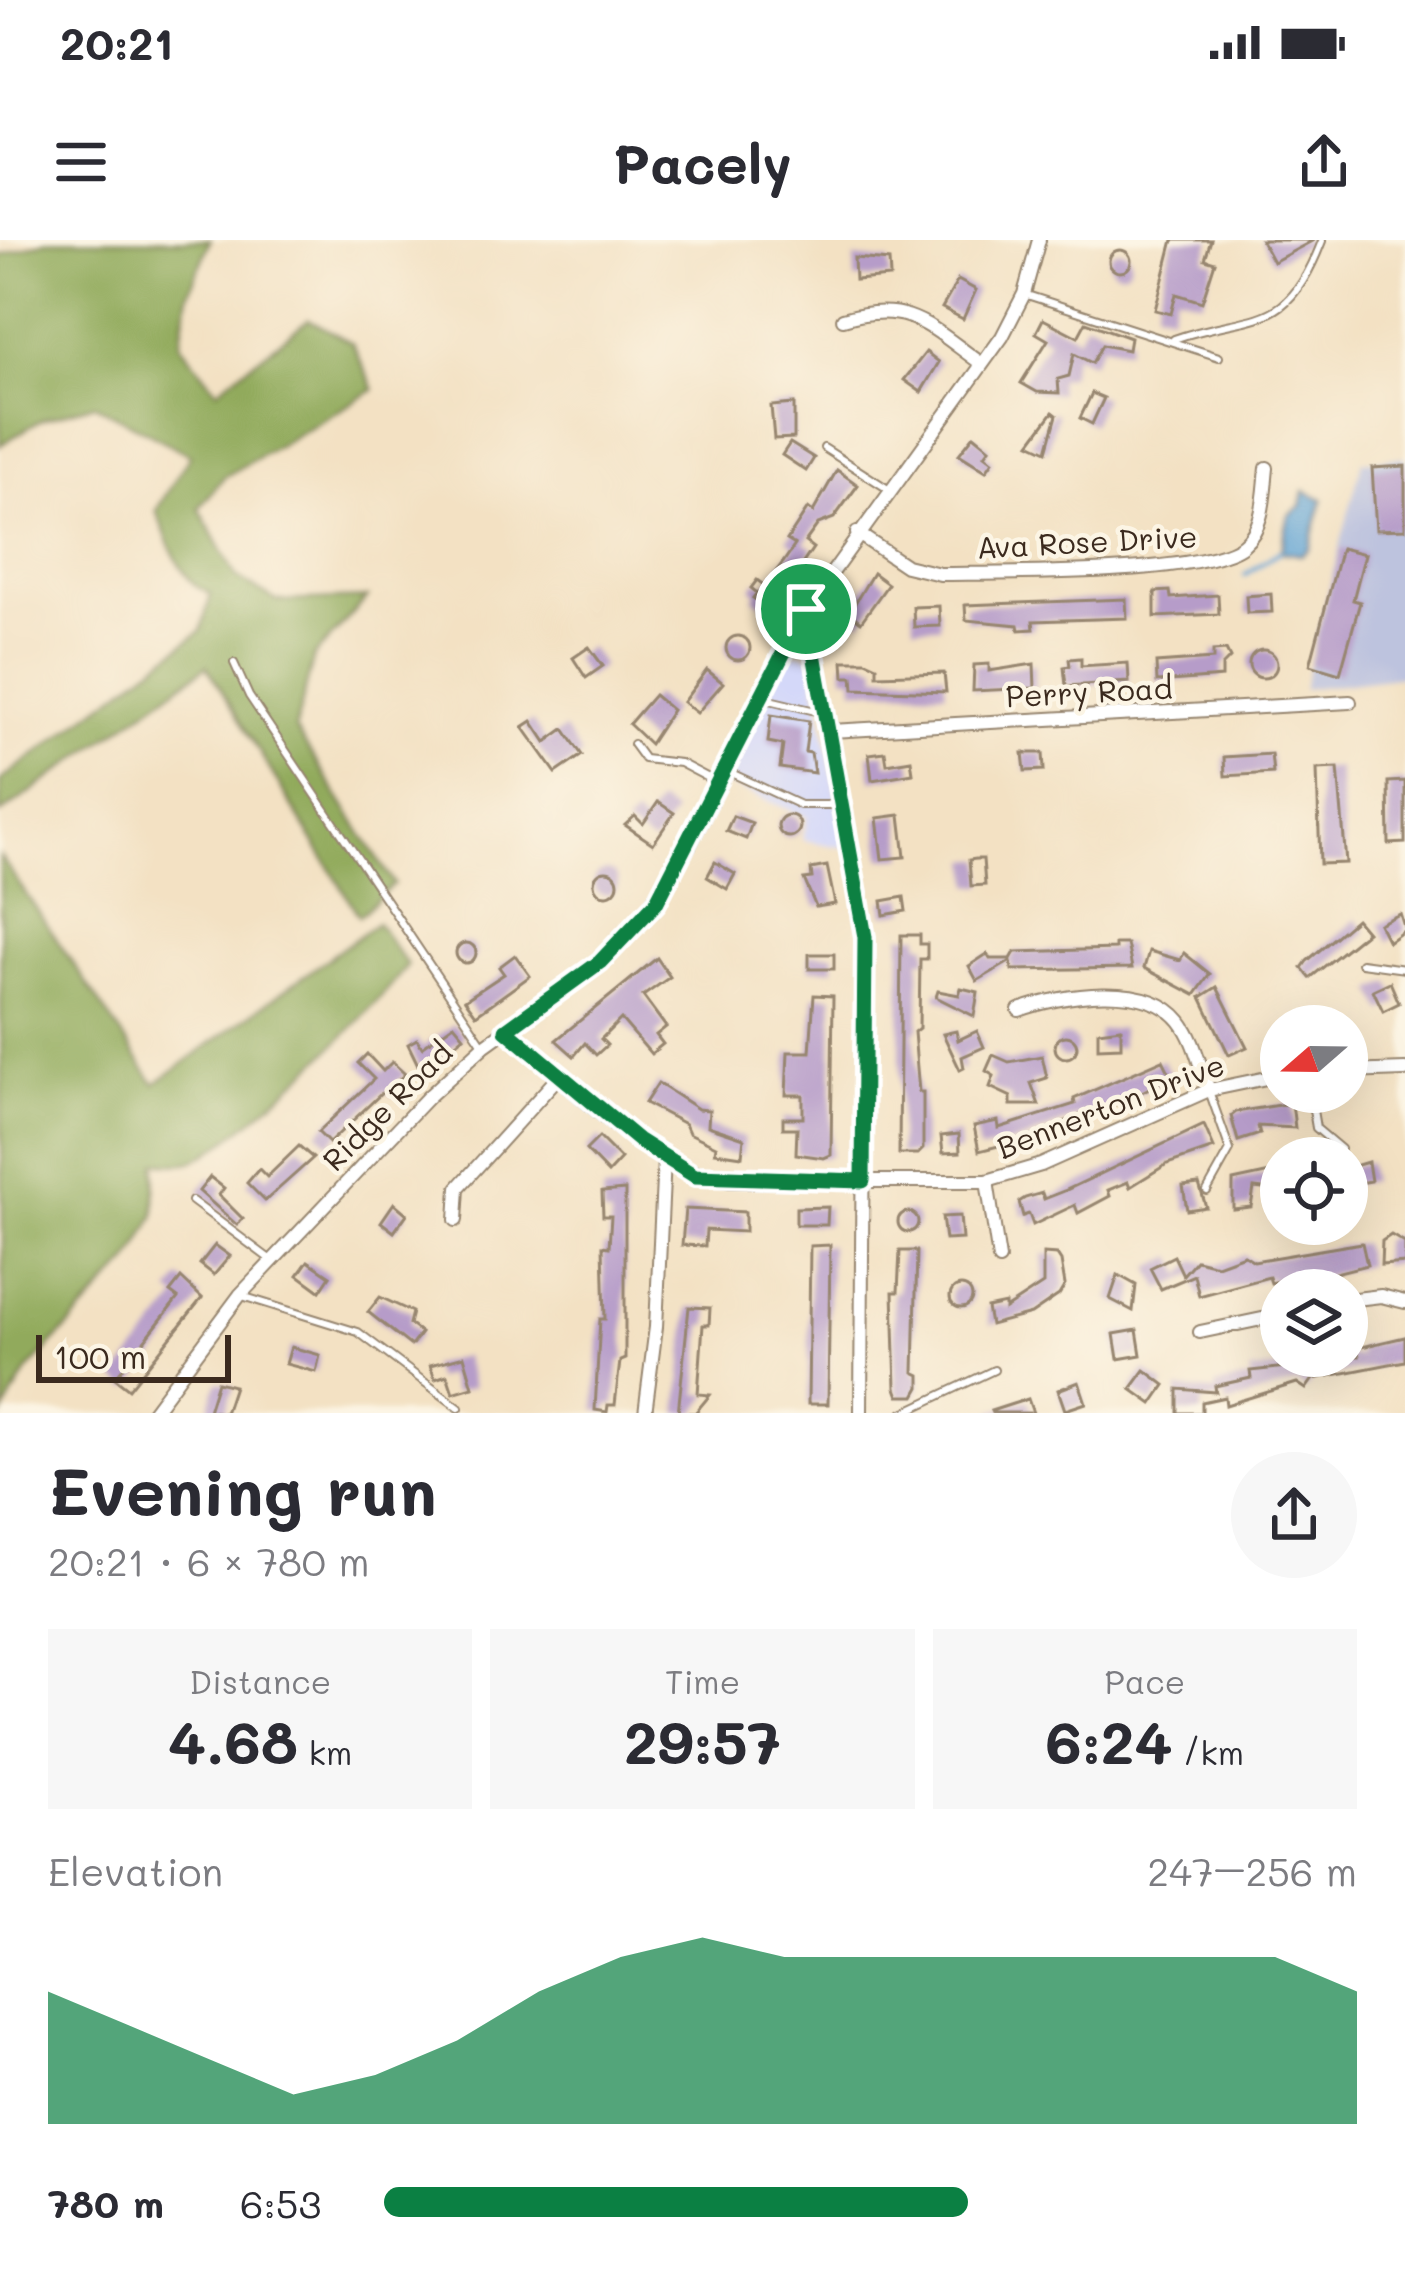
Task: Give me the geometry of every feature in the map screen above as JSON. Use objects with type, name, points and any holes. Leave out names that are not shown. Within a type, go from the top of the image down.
[{"type":"street","name":"Ridge Road","points":[[152,1413],[271,1260],[484,1046],[600,962],[639,923],[674,874],[806,609],[982,364],[1024,294],[1039,240]]},
{"type":"street","points":[[842,319],[887,308],[903,311],[982,364]]},
{"type":"street","name":"Ava Rose Drive","points":[[857,533],[906,566],[940,574],[1203,562],[1245,544],[1256,529],[1267,468]]},
{"type":"street","points":[[806,609],[865,937],[862,1413]]},
{"type":"street","name":"Perry Road","points":[[831,731],[1350,702]]},
{"type":"street","points":[[1019,1010],[1060,1000],[1151,1000],[1180,1021],[1208,1090]]},
{"type":"street","name":"Bennerton Drive","points":[[506,1030],[664,1158],[709,1178],[987,1181],[1041,1165],[1208,1090],[1260,1079]]},
{"type":"street","points":[[1368,1071],[1405,1070]]},
{"type":"street","points":[[456,1220],[458,1188],[560,1076]]},
{"type":"street","points":[[645,1413],[656,1327],[664,1158]]},
{"type":"street","points":[[987,1181],[999,1258]]},
{"type":"street","points":[[1368,1298],[1405,1302]]},
{"type":"street","points":[[1200,1332],[1260,1319]]},
{"type":"lane","points":[[1171,340],[1210,327],[1263,319],[1293,300],[1322,242]]},
{"type":"lane","points":[[1024,294],[1219,357]]},
{"type":"lane","points":[[824,448],[888,490]]},
{"type":"lane","points":[[234,663],[249,696],[484,1046]]},
{"type":"lane","points":[[759,697],[827,714]]},
{"type":"lane","points":[[633,744],[644,759],[680,763],[800,805],[844,805]]},
{"type":"lane","points":[[1361,963],[1405,969]]},
{"type":"lane","points":[[1207,1191],[1230,1150],[1208,1090]]},
{"type":"lane","points":[[192,1201],[271,1260]]},
{"type":"lane","points":[[240,1295],[358,1332],[459,1408]]},
{"type":"lane","points":[[904,1413],[994,1370]]},
{"type":"shaded area","points":[[1405,457],[1405,676],[1303,689],[1362,461]]},
{"type":"shaded area","points":[[803,653],[811,659],[846,848],[803,840],[807,817],[726,784],[790,654]]},
{"type":"green space","points":[[49,240],[210,240],[188,295],[180,344],[217,390],[309,319],[352,343],[374,390],[224,477],[199,508],[236,577],[277,601],[367,598],[314,656],[295,729],[394,884],[359,916],[207,666],[0,814],[0,781],[201,631],[211,594],[183,571],[156,511],[190,455],[94,404],[41,420],[0,445],[0,256]]},
{"type":"green space","points":[[0,856],[155,1084],[377,923],[407,965],[338,1041],[243,1128],[193,1161],[156,1163],[155,1215],[131,1260],[27,1371],[4,1413]]},
{"type":"water","points":[[1304,491],[1323,499],[1309,549],[1301,555],[1281,552],[1289,515],[1301,506]]},
{"type":"building","points":[[1173,240],[1211,240],[1205,259],[1215,262],[1202,302],[1176,294],[1171,314],[1155,310]]},
{"type":"building","points":[[1261,240],[1314,240],[1273,262]]},
{"type":"building","points":[[1120,250],[1131,261],[1120,272],[1109,261]]},
{"type":"building","points":[[854,258],[889,261],[890,277],[855,280]]},
{"type":"building","points":[[958,280],[976,290],[963,319],[942,308]]},
{"type":"building","points":[[1043,319],[1078,337],[1086,322],[1130,338],[1128,350],[1102,345],[1092,363],[1074,354],[1069,376],[1058,379],[1059,393],[1037,392],[1021,383],[1048,340],[1036,333]]},
{"type":"building","points":[[926,352],[939,362],[921,392],[904,380]]},
{"type":"building","points":[[1092,393],[1104,398],[1092,424],[1080,418]]},
{"type":"building","points":[[794,404],[794,438],[774,439],[771,406]]},
{"type":"building","points":[[1053,412],[1057,415],[1047,451],[1030,443]]},
{"type":"building","points":[[974,435],[990,448],[985,455],[993,461],[986,471],[959,454]]},
{"type":"building","points":[[790,443],[814,458],[806,471],[782,455]]},
{"type":"building","points":[[1405,466],[1405,529],[1376,530],[1372,468]]},
{"type":"building","points":[[837,470],[858,485],[834,518],[818,524],[805,542],[813,548],[771,610],[753,598],[757,593],[751,588],[757,580],[765,586],[784,561],[795,545],[787,540],[808,508],[813,512]]},
{"type":"building","points":[[1341,548],[1365,554],[1353,600],[1360,602],[1340,674],[1310,665]]},
{"type":"building","points":[[873,573],[888,584],[861,622],[849,613]]},
{"type":"building","points":[[1170,591],[1171,598],[1218,595],[1219,614],[1155,617],[1155,592]]},
{"type":"building","points":[[1271,594],[1272,612],[1247,613],[1246,596]]},
{"type":"building","points":[[1126,599],[1127,618],[1033,621],[1034,629],[1019,630],[1018,625],[966,620],[965,605]]},
{"type":"building","points":[[939,606],[940,626],[914,627],[913,607]]},
{"type":"building","points":[[738,636],[750,648],[738,660],[726,648]]},
{"type":"building","points":[[589,647],[603,666],[586,678],[573,658]]},
{"type":"building","points":[[1226,650],[1230,658],[1222,666],[1222,677],[1157,682],[1156,663],[1213,659],[1213,651]]},
{"type":"building","points":[[1263,650],[1273,654],[1277,664],[1273,674],[1263,678],[1253,674],[1249,664],[1253,654]]},
{"type":"building","points":[[1081,658],[1081,666],[1128,663],[1129,682],[1066,686],[1064,667],[1070,666],[1069,659]]},
{"type":"building","points":[[843,661],[866,661],[877,666],[877,675],[944,673],[946,692],[854,689],[853,677],[844,677]]},
{"type":"building","points":[[989,664],[989,671],[1034,664],[1035,688],[973,691],[974,665]]},
{"type":"building","points":[[707,670],[723,683],[697,713],[683,702]]},
{"type":"building","points":[[654,695],[672,710],[650,744],[629,724]]},
{"type":"building","points":[[771,715],[809,721],[805,752],[811,753],[814,773],[780,768],[783,745],[768,742]]},
{"type":"building","points":[[532,721],[546,742],[564,729],[582,755],[556,773],[523,727]]},
{"type":"building","points":[[885,752],[887,764],[911,760],[913,773],[872,780],[869,754]]},
{"type":"building","points":[[1023,753],[1043,753],[1044,770],[1025,771]]},
{"type":"building","points":[[1271,754],[1273,773],[1225,776],[1224,757]]},
{"type":"building","points":[[1338,768],[1346,863],[1320,864],[1317,769]]},
{"type":"building","points":[[1405,781],[1405,843],[1389,844],[1388,782]]},
{"type":"building","points":[[658,802],[674,813],[653,844],[625,825],[635,816],[643,824]]},
{"type":"building","points":[[789,815],[800,826],[789,837],[778,826]]},
{"type":"building","points":[[900,815],[905,857],[882,859],[877,818]]},
{"type":"building","points":[[733,816],[752,823],[746,839],[726,831]]},
{"type":"building","points":[[983,859],[985,885],[971,886],[969,860]]},
{"type":"building","points":[[715,862],[735,874],[727,889],[707,877]]},
{"type":"building","points":[[827,866],[835,904],[816,907],[804,879],[812,878],[811,869]]},
{"type":"building","points":[[606,871],[618,883],[606,895],[594,883]]},
{"type":"building","points":[[904,897],[906,911],[884,915],[882,901]]},
{"type":"building","points":[[1400,914],[1405,930],[1388,942],[1379,924]]},
{"type":"building","points":[[1356,919],[1367,932],[1310,978],[1302,968],[1307,961]]},
{"type":"building","points":[[901,935],[920,935],[920,944],[927,944],[927,959],[920,959],[919,1028],[914,1032],[919,1092],[923,1092],[923,1149],[918,1154],[899,1154]]},
{"type":"building","points":[[466,943],[476,953],[466,963],[456,953]]},
{"type":"building","points":[[1115,944],[1127,944],[1132,968],[1012,970],[1011,961],[977,981],[969,966],[987,954],[990,959],[1011,959],[1015,952],[1115,949]]},
{"type":"building","points":[[1149,951],[1180,960],[1184,953],[1210,974],[1195,995],[1144,968]]},
{"type":"building","points":[[809,954],[834,954],[834,969],[809,969]]},
{"type":"building","points":[[515,955],[530,976],[476,1015],[465,1000],[504,974],[499,967]]},
{"type":"building","points":[[657,958],[670,977],[643,996],[666,1027],[656,1035],[663,1044],[651,1054],[621,1019],[601,1039],[607,1045],[596,1055],[585,1043],[574,1056],[556,1040]]},
{"type":"building","points":[[1390,982],[1399,1003],[1383,1011],[1373,990]]},
{"type":"building","points":[[1217,987],[1247,1047],[1229,1055],[1201,997]]},
{"type":"building","points":[[961,988],[978,992],[974,1016],[936,997],[938,991],[959,995]]},
{"type":"building","points":[[814,995],[833,996],[831,1155],[824,1158],[796,1154],[797,1128],[783,1128],[783,1118],[803,1118],[803,1095],[786,1095],[788,1052],[810,1052]]},
{"type":"building","points":[[454,1024],[464,1036],[422,1073],[408,1044],[417,1039],[422,1047]]},
{"type":"building","points":[[1121,1028],[1121,1047],[1098,1048],[1098,1031]]},
{"type":"building","points":[[956,1031],[958,1040],[977,1031],[984,1047],[962,1057],[964,1068],[960,1070],[943,1034]]},
{"type":"building","points":[[1066,1036],[1077,1047],[1066,1058],[1055,1047]]},
{"type":"building","points":[[367,1054],[383,1071],[392,1062],[405,1074],[394,1084],[399,1089],[392,1096],[385,1090],[329,1143],[318,1132],[374,1079],[358,1063]]},
{"type":"building","points":[[993,1055],[1009,1062],[1042,1056],[1047,1078],[1031,1083],[1039,1105],[1011,1105],[1011,1097],[990,1087],[994,1076],[986,1071]]},
{"type":"building","points":[[1163,1060],[1171,1076],[1140,1093],[1093,1115],[1091,1110],[1026,1139],[979,1151],[974,1126],[998,1121],[999,1128],[1075,1104],[1074,1099]]},
{"type":"building","points":[[658,1083],[698,1109],[709,1110],[708,1126],[744,1138],[742,1156],[715,1152],[716,1146],[689,1133],[685,1124],[645,1103]]},
{"type":"building","points":[[1260,1108],[1260,1113],[1293,1113],[1295,1128],[1258,1126],[1260,1134],[1238,1141],[1231,1116]]},
{"type":"building","points":[[1204,1125],[1214,1148],[1167,1164],[1130,1187],[1128,1182],[1108,1190],[1110,1196],[1078,1213],[1075,1205],[1033,1225],[1029,1214],[1023,1216],[1019,1202],[1025,1198],[1042,1193],[1044,1199],[1064,1191]]},
{"type":"building","points":[[959,1134],[960,1152],[943,1153],[941,1136]]},
{"type":"building","points":[[599,1137],[621,1159],[608,1173],[586,1150]]},
{"type":"building","points":[[299,1146],[313,1158],[265,1201],[247,1183],[259,1169],[267,1177]]},
{"type":"building","points":[[1260,1175],[1260,1189],[1254,1188],[1251,1207],[1233,1209],[1233,1181]]},
{"type":"building","points":[[210,1177],[224,1188],[219,1195],[243,1219],[237,1225],[199,1191]]},
{"type":"building","points":[[1199,1184],[1206,1207],[1187,1210],[1183,1186]]},
{"type":"building","points":[[625,1190],[625,1359],[620,1361],[615,1405],[608,1405],[607,1412],[595,1410],[600,1319],[605,1319],[603,1246],[609,1247],[611,1216],[603,1216],[602,1192]]},
{"type":"building","points":[[394,1203],[407,1214],[394,1232],[381,1222]]},
{"type":"building","points":[[828,1207],[827,1225],[796,1225],[796,1208]]},
{"type":"building","points":[[685,1209],[745,1212],[745,1232],[706,1230],[705,1246],[682,1245]]},
{"type":"building","points":[[908,1212],[918,1222],[908,1232],[898,1222]]},
{"type":"building","points":[[960,1216],[962,1239],[945,1240],[942,1217]]},
{"type":"building","points":[[1391,1235],[1405,1243],[1405,1263],[1381,1265],[1382,1241]]},
{"type":"building","points":[[215,1245],[230,1256],[214,1275],[200,1264]]},
{"type":"building","points":[[830,1245],[828,1404],[808,1404],[810,1246]]},
{"type":"building","points":[[1362,1245],[1367,1265],[1260,1269],[1260,1279],[1199,1296],[1194,1275],[1161,1289],[1150,1268],[1174,1256],[1183,1275],[1196,1260],[1217,1265],[1244,1255],[1254,1261]]},
{"type":"building","points":[[900,1251],[917,1251],[914,1372],[920,1375],[920,1387],[915,1396],[899,1396],[896,1388],[893,1292],[898,1292]]},
{"type":"building","points":[[1043,1254],[1057,1255],[1061,1261],[1065,1285],[1059,1295],[1031,1314],[990,1325],[987,1308],[1005,1304],[1005,1309],[1043,1284]]},
{"type":"building","points":[[308,1261],[330,1276],[320,1291],[298,1275]]},
{"type":"building","points":[[1118,1275],[1136,1285],[1133,1311],[1110,1299]]},
{"type":"building","points":[[181,1278],[202,1298],[129,1389],[115,1378],[178,1298],[170,1292]]},
{"type":"building","points":[[961,1286],[972,1297],[961,1308],[950,1297]]},
{"type":"building","points":[[380,1297],[412,1312],[409,1324],[421,1333],[411,1346],[368,1312]]},
{"type":"building","points":[[689,1307],[710,1308],[709,1325],[703,1325],[698,1394],[710,1395],[695,1413],[678,1413]]},
{"type":"building","points":[[1137,1330],[1141,1355],[1118,1359],[1114,1334]]},
{"type":"building","points":[[1405,1337],[1405,1361],[1368,1368],[1368,1345]]},
{"type":"building","points":[[291,1347],[320,1355],[316,1372],[286,1364]]},
{"type":"building","points":[[464,1356],[473,1387],[453,1393],[447,1375],[435,1379],[430,1365]]},
{"type":"building","points":[[1145,1370],[1165,1385],[1152,1404],[1131,1389]]},
{"type":"building","points":[[1260,1370],[1260,1377],[1323,1377],[1313,1379],[1306,1389],[1297,1383],[1226,1405],[1225,1397],[1202,1402],[1202,1413],[1178,1413],[1178,1389],[1216,1392],[1215,1386],[1251,1378],[1250,1371]]},
{"type":"building","points":[[217,1382],[234,1386],[225,1413],[208,1411]]},
{"type":"building","points":[[1079,1382],[1086,1403],[1065,1410],[1058,1390]]},
{"type":"building","points":[[1028,1399],[1033,1413],[991,1411]]},
{"type":"waterway","points":[[1245,575],[1280,551]]},
{"type":"route","points":[[806,609],[865,937],[863,1181],[731,1181],[695,1176],[638,1140],[506,1030],[600,962],[656,903],[806,609]]}]
